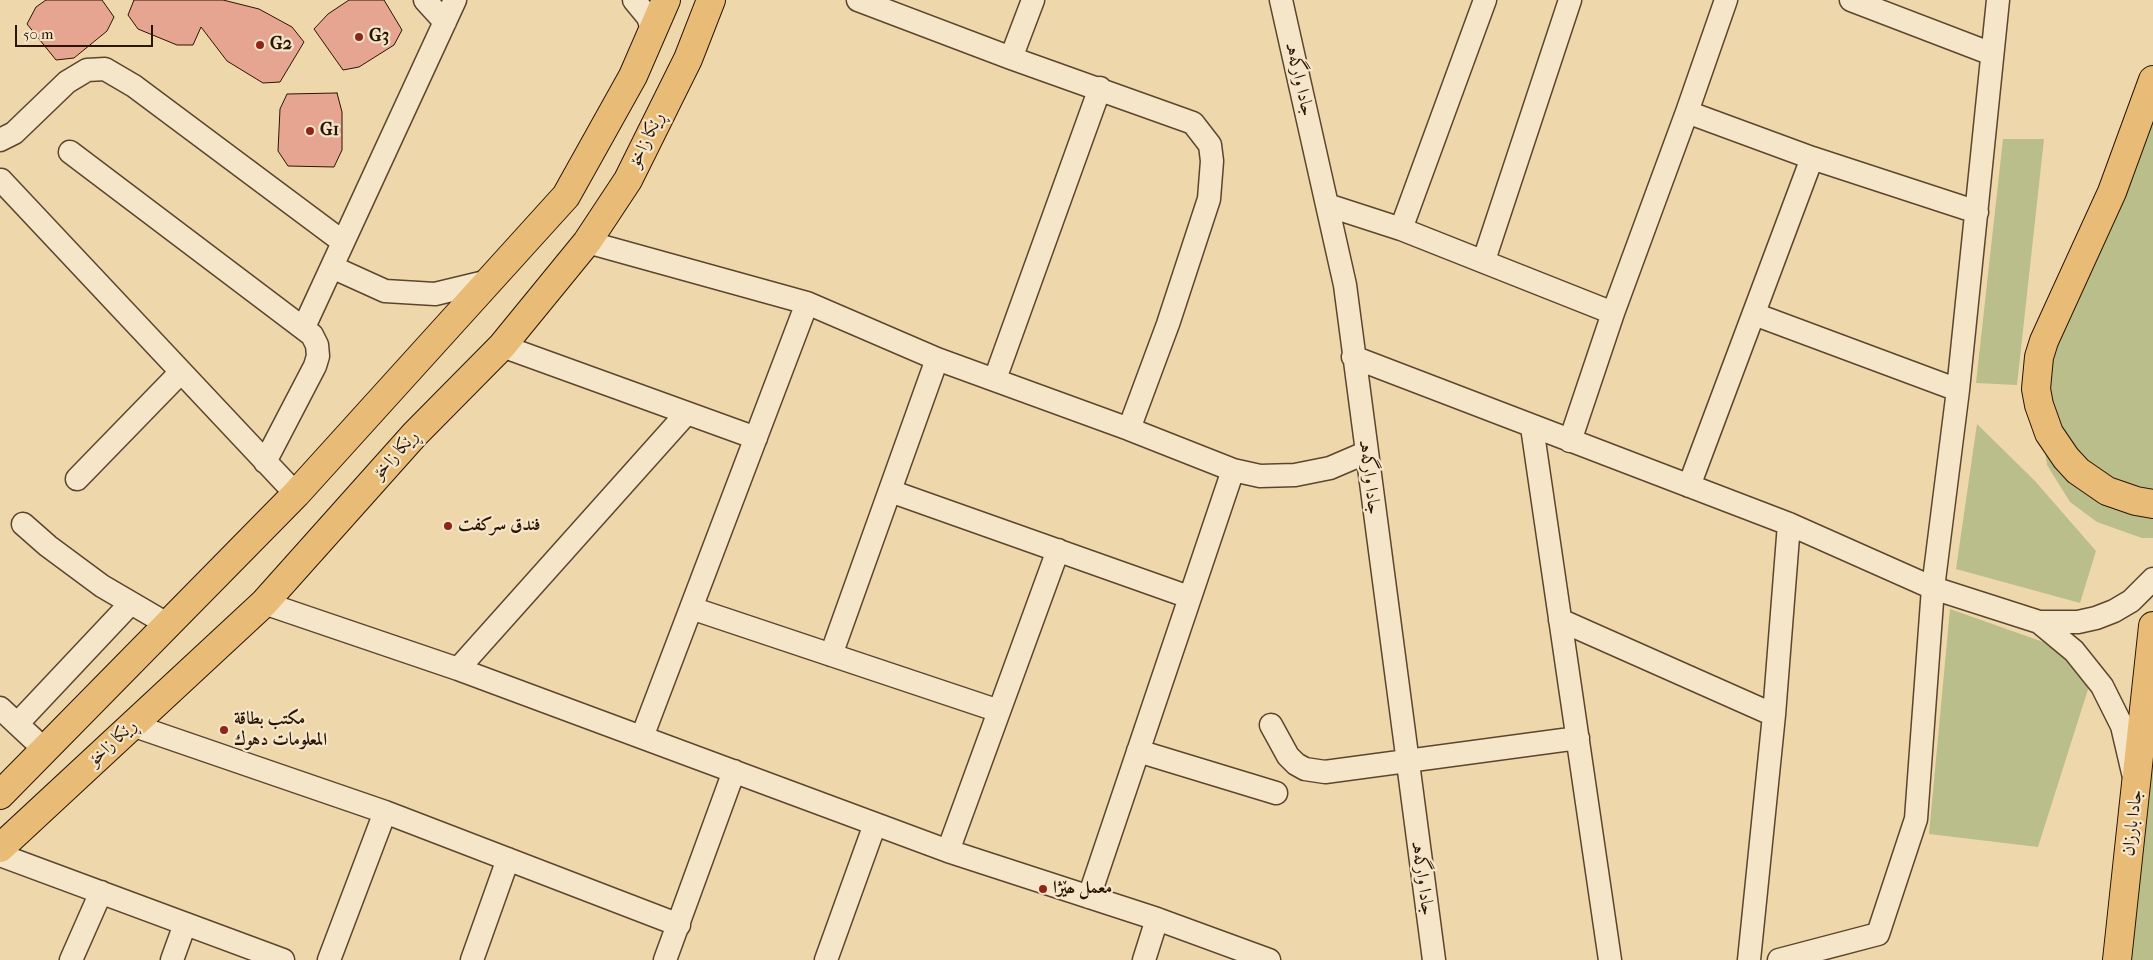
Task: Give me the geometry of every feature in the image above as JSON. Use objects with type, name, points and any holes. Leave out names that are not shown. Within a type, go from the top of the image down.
[{"type":"highway","points":[[0,795],[296,494],[566,196],[633,76],[666,0]]},
{"type":"highway","name":"ڕێکا زاخۆ","points":[[0,848],[264,603],[415,434],[502,346],[587,242],[628,180],[688,59],[712,0]]},
{"type":"highway","points":[[2153,80],[2112,192],[2044,341],[2039,357],[2036,389],[2043,420],[2056,446],[2066,458],[2092,482],[2121,497],[2153,504]]},
{"type":"highway","name":"جادا بارزان","points":[[2117,960],[2153,626]]},
{"type":"street","points":[[425,0],[445,22]]},
{"type":"street","points":[[304,327],[455,0]]},
{"type":"street","points":[[634,0],[648,17],[653,32]]},
{"type":"street","points":[[858,0],[1011,58],[1100,88],[1193,123],[1210,145],[1212,161],[1209,199],[1168,324],[1128,428]]},
{"type":"street","points":[[1011,58],[1033,0]]},
{"type":"street","name":"جادا وارگه‌هـ","points":[[1281,0],[1344,285],[1406,762],[1434,960]]},
{"type":"street","points":[[1401,229],[1485,0]]},
{"type":"street","points":[[1484,260],[1570,0]]},
{"type":"street","points":[[1570,441],[1613,313],[1688,112],[1726,0]]},
{"type":"street","points":[[1851,0],[1992,54]]},
{"type":"street","points":[[1779,960],[1878,934],[1916,819],[1933,588],[1958,390],[1998,0]]},
{"type":"street","points":[[0,140],[14,133],[67,82],[87,70],[104,69],[134,86],[343,242]]},
{"type":"street","points":[[995,379],[1100,88]]},
{"type":"street","points":[[1688,112],[1812,158],[1977,212]]},
{"type":"street","points":[[70,152],[312,334],[317,344],[318,356],[315,366],[265,462]]},
{"type":"street","points":[[1689,486],[1812,158]]},
{"type":"street","points":[[1,180],[296,494]]},
{"type":"street","points":[[1327,206],[1401,229],[1484,260],[1613,313]]},
{"type":"street","points":[[587,242],[808,303],[937,359],[1128,428],[1233,470],[1260,476],[1295,475],[1330,468],[1365,453]]},
{"type":"street","points":[[332,267],[385,291],[435,294],[490,281]]},
{"type":"street","points":[[642,737],[808,303]]},
{"type":"street","points":[[1754,314],[1958,390]]},
{"type":"street","points":[[502,346],[756,438]]},
{"type":"street","points":[[1353,357],[1790,524],[1933,588],[2039,622],[2078,622],[2096,618],[2114,611],[2131,601],[2153,579]]},
{"type":"street","points":[[831,655],[937,359]]},
{"type":"street","points":[[77,479],[181,372]]},
{"type":"street","points":[[458,669],[686,414]]},
{"type":"street","points":[[1532,427],[1610,960]]},
{"type":"street","points":[[1090,897],[1233,470]]},
{"type":"street","points":[[890,491],[1189,597]]},
{"type":"street","points":[[22,524],[74,567],[130,604],[167,624]]},
{"type":"street","points":[[1749,960],[1774,715],[1790,524]]},
{"type":"street","points":[[948,851],[1058,550]]},
{"type":"street","points":[[264,603],[458,669],[948,851],[1157,919],[1269,960]]},
{"type":"street","points":[[17,724],[130,604]]},
{"type":"street","points":[[691,608],[999,711]]},
{"type":"street","points":[[1560,620],[1774,715]]},
{"type":"street","points":[[2039,622],[2074,651],[2105,692],[2122,726],[2136,792]]},
{"type":"street","points":[[0,708],[45,750]]},
{"type":"street","points":[[132,725],[385,812],[679,925]]},
{"type":"street","points":[[1271,725],[1288,756],[1296,764],[1315,772],[1406,762],[1578,738]]},
{"type":"street","points":[[1138,751],[1276,793]]},
{"type":"street","points":[[666,960],[734,771]]},
{"type":"street","points":[[329,960],[385,812]]},
{"type":"street","points":[[826,960],[875,824]]},
{"type":"street","points":[[0,855],[283,960]]},
{"type":"street","points":[[472,960],[508,859]]},
{"type":"street","points":[[71,960],[101,892]]},
{"type":"street","points":[[1144,960],[1157,919]]},
{"type":"street","points":[[172,960],[185,924]]},
{"type":"green space","points":[[2153,83],[2153,538],[2142,538],[2097,522],[2070,502],[2047,465],[2040,416],[2056,329]]},
{"type":"green space","points":[[2003,139],[2044,139],[2017,385],[1976,383]]},
{"type":"green space","points":[[1977,424],[2035,481],[2096,551],[2080,603],[1956,569]]},
{"type":"green space","points":[[1950,609],[2097,661],[2038,847],[1929,834]]},
{"type":"green space","points":[[2153,764],[2153,960],[2130,960]]},
{"type":"building","points":[[46,0],[102,0],[114,17],[107,31],[74,58],[56,60],[27,24],[36,7]]},
{"type":"building","points":[[134,0],[223,0],[259,9],[292,27],[304,42],[280,82],[263,83],[227,61],[201,27],[193,45],[177,45],[138,29],[128,15]]},
{"type":"building","name":"G3","points":[[349,0],[384,0],[402,30],[394,45],[359,67],[343,70],[314,29],[328,14]]},
{"type":"building","name":"G1","points":[[337,93],[342,112],[342,150],[334,167],[288,166],[278,151],[280,109],[287,94]]},
{"type":"place","name":"G3","points":[[359,37]]},
{"type":"place","name":"G2","points":[[260,45]]},
{"type":"place","name":"G1","points":[[310,131]]},
{"type":"place","name":"فندق سركفت","points":[[448,526]]},
{"type":"place","name":"مكتب بطاقة المعلومات دهوك","points":[[224,730]]},
{"type":"place","name":"معمل ھێژا","points":[[1043,889]]}]
